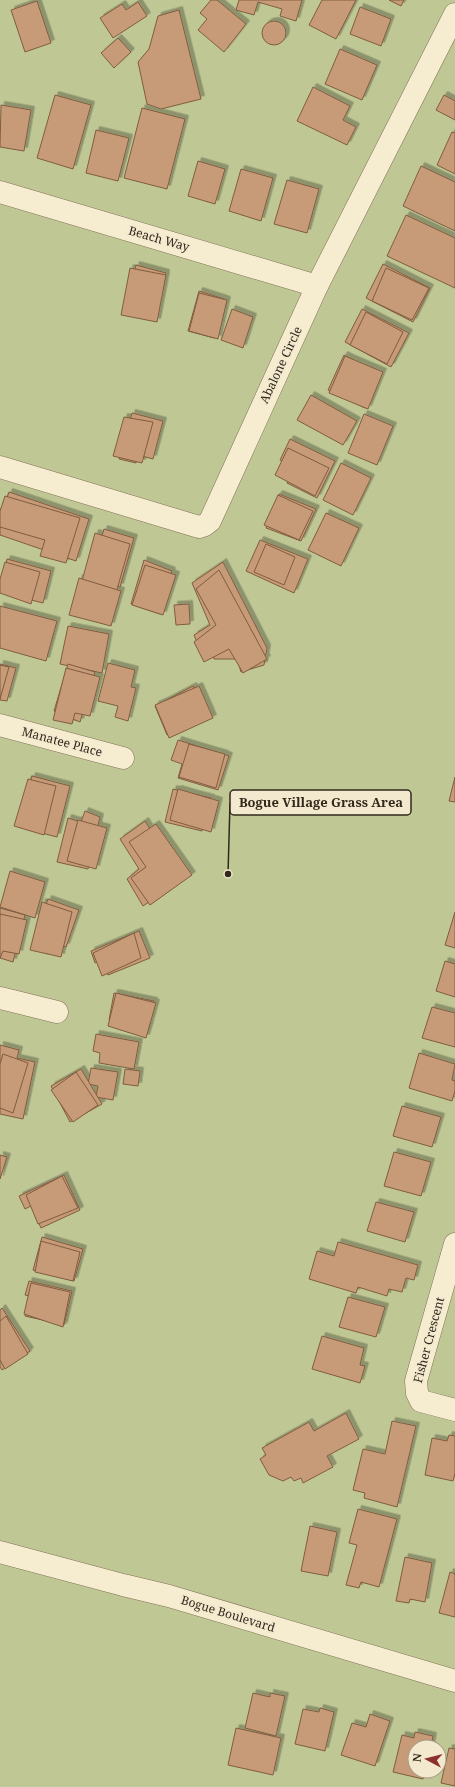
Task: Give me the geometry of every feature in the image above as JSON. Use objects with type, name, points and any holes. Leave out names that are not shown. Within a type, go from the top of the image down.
[{"type":"street","name":"Abalone Circle","points":[[0,467],[199,527],[210,521],[317,286],[455,14]]},
{"type":"street","name":"Beach Way","points":[[0,192],[317,286]]},
{"type":"street","name":"Manatee Place","points":[[0,725],[123,758]]},
{"type":"street","points":[[0,998],[57,1012]]},
{"type":"street","name":"Fisher Crescent","points":[[455,1244],[416,1381],[417,1393],[421,1401],[455,1410]]},
{"type":"street","name":"Bogue Boulevard","points":[[0,1552],[169,1596],[455,1681]]},
{"type":"green space","points":[[0,0],[455,0],[455,1787],[0,1787]]},
{"type":"building","points":[[211,0],[217,0],[246,24],[224,52],[198,30],[207,19],[200,13]]},
{"type":"building","points":[[239,0],[302,0],[296,21],[280,16],[282,9],[258,2],[254,15],[236,10]]},
{"type":"building","points":[[322,0],[356,0],[336,39],[309,25]]},
{"type":"building","points":[[389,0],[404,0],[401,6]]},
{"type":"building","points":[[37,1],[51,43],[25,52],[11,10]]},
{"type":"building","points":[[138,2],[147,16],[113,38],[100,18],[122,4],[126,10]]},
{"type":"building","points":[[360,7],[391,19],[381,46],[350,34]]},
{"type":"building","points":[[179,10],[201,99],[161,109],[147,104],[138,62],[149,49],[158,16]]},
{"type":"building","points":[[274,21],[283,24],[286,33],[283,42],[274,45],[265,42],[262,33],[265,24]]},
{"type":"building","points":[[118,38],[131,52],[114,68],[101,53]]},
{"type":"building","points":[[340,49],[377,65],[362,100],[325,84]]},
{"type":"building","points":[[313,87],[350,106],[343,120],[356,127],[347,145],[297,121]]},
{"type":"building","points":[[55,95],[91,105],[73,169],[37,158]]},
{"type":"building","points":[[444,95],[455,101],[455,120],[436,110]]},
{"type":"building","points":[[1,105],[31,110],[24,151],[0,147]]},
{"type":"building","points":[[142,108],[185,119],[167,189],[124,178]]},
{"type":"building","points":[[96,130],[129,138],[118,181],[86,173]]},
{"type":"building","points":[[452,132],[455,133],[455,174],[437,165]]},
{"type":"building","points":[[198,161],[225,169],[215,204],[188,196]]},
{"type":"building","points":[[421,166],[455,182],[455,231],[403,206]]},
{"type":"building","points":[[241,169],[273,178],[261,221],[229,211]]},
{"type":"building","points":[[287,180],[319,189],[307,233],[274,224]]},
{"type":"building","points":[[406,215],[455,238],[455,288],[387,256]]},
{"type":"building","points":[[383,264],[430,288],[413,322],[366,298]]},
{"type":"building","points":[[136,265],[166,273],[155,320],[124,312]]},
{"type":"building","points":[[130,268],[166,275],[157,322],[121,315]]},
{"type":"building","points":[[386,268],[429,288],[412,320],[372,301]]},
{"type":"building","points":[[199,291],[224,299],[214,338],[188,331]]},
{"type":"building","points":[[199,293],[227,300],[218,339],[189,331]]},
{"type":"building","points":[[232,309],[253,317],[243,348],[221,340]]},
{"type":"building","points":[[362,309],[409,333],[391,367],[345,342]]},
{"type":"building","points":[[366,312],[403,332],[387,364],[350,345]]},
{"type":"building","points":[[344,355],[379,374],[365,408],[328,390]]},
{"type":"building","points":[[345,356],[383,372],[368,409],[329,393]]},
{"type":"building","points":[[311,395],[357,421],[343,445],[297,420]]},
{"type":"building","points":[[132,413],[163,421],[153,459],[138,455],[136,463],[119,459]]},
{"type":"building","points":[[364,414],[393,426],[377,465],[348,453]]},
{"type":"building","points":[[124,417],[153,422],[142,463],[113,456]]},
{"type":"building","points":[[290,439],[335,461],[317,498],[287,483],[294,468],[280,460]]},
{"type":"building","points":[[288,448],[329,468],[315,496],[275,475]]},
{"type":"building","points":[[341,463],[371,478],[353,515],[323,500]]},
{"type":"building","points":[[9,492],[89,519],[76,561],[0,535],[0,518]]},
{"type":"building","points":[[279,494],[316,509],[301,541],[266,528]]},
{"type":"building","points":[[278,495],[313,511],[299,540],[264,525]]},
{"type":"building","points":[[5,496],[80,518],[66,563],[40,556],[45,540],[0,527],[0,511]]},
{"type":"building","points":[[326,513],[359,528],[341,566],[308,550]]},
{"type":"building","points":[[104,529],[134,538],[120,587],[89,578]]},
{"type":"building","points":[[95,533],[130,544],[116,593],[82,581]]},
{"type":"building","points":[[260,540],[308,559],[294,593],[246,571]]},
{"type":"building","points":[[266,544],[295,557],[284,585],[254,572]]},
{"type":"building","points":[[7,559],[51,571],[43,603],[0,592]]},
{"type":"building","points":[[144,560],[172,571],[160,614],[131,604]]},
{"type":"building","points":[[5,562],[40,572],[31,604],[0,593],[0,579]]},
{"type":"building","points":[[223,562],[267,648],[264,665],[241,672],[237,659],[214,659],[209,647],[200,650],[194,635],[210,625],[192,583]]},
{"type":"building","points":[[145,565],[176,575],[163,615],[132,605]]},
{"type":"building","points":[[219,570],[267,659],[243,673],[229,649],[204,662],[194,642],[216,625],[196,589]]},
{"type":"building","points":[[79,578],[121,591],[111,626],[69,615]]},
{"type":"building","points":[[189,604],[190,624],[176,625],[174,605]]},
{"type":"building","points":[[0,606],[57,621],[46,661],[0,648]]},
{"type":"building","points":[[68,626],[109,634],[102,673],[60,664]]},
{"type":"building","points":[[108,663],[135,670],[131,687],[136,688],[128,721],[115,717],[118,706],[98,701]]},
{"type":"building","points":[[0,664],[16,668],[7,701],[0,700]]},
{"type":"building","points":[[68,664],[95,672],[80,722],[54,711]]},
{"type":"building","points":[[0,665],[9,667],[0,699]]},
{"type":"building","points":[[66,668],[100,677],[90,716],[75,713],[72,724],[53,720]]},
{"type":"building","points":[[193,686],[207,716],[167,735],[155,706]]},
{"type":"building","points":[[199,686],[213,718],[169,738],[155,705]]},
{"type":"building","points":[[178,740],[229,756],[218,790],[178,778],[182,764],[171,760]]},
{"type":"building","points":[[189,744],[225,754],[216,788],[179,777]]},
{"type":"building","points":[[32,776],[70,786],[57,837],[19,827]]},
{"type":"building","points":[[455,777],[455,802],[449,801]]},
{"type":"building","points":[[28,779],[56,786],[44,835],[14,826]]},
{"type":"building","points":[[173,789],[211,798],[202,831],[165,822]]},
{"type":"building","points":[[178,789],[219,801],[211,832],[170,820]]},
{"type":"building","points":[[85,811],[100,817],[88,869],[57,862],[68,818],[81,822]]},
{"type":"building","points":[[78,820],[107,828],[96,869],[67,861]]},
{"type":"building","points":[[145,821],[182,880],[143,906],[127,879],[139,869],[120,839]]},
{"type":"building","points":[[156,824],[192,875],[150,905],[131,878],[146,867],[129,842]]},
{"type":"building","points":[[10,871],[45,882],[35,918],[0,907]]},
{"type":"building","points":[[48,899],[79,910],[66,947],[52,942],[48,954],[31,947]]},
{"type":"building","points":[[42,902],[72,912],[61,957],[30,950]]},
{"type":"building","points":[[0,908],[25,915],[13,962],[0,958]]},
{"type":"building","points":[[455,912],[455,948],[445,945]]},
{"type":"building","points":[[0,914],[27,920],[19,954],[3,951],[0,958]]},
{"type":"building","points":[[139,931],[150,958],[108,975],[102,960],[95,963],[91,951]]},
{"type":"building","points":[[134,933],[141,958],[102,976],[93,953]]},
{"type":"building","points":[[445,961],[455,964],[455,997],[436,991]]},
{"type":"building","points":[[114,993],[154,1001],[149,1028],[109,1020]]},
{"type":"building","points":[[116,993],[156,1003],[146,1038],[108,1026]]},
{"type":"building","points":[[432,1007],[455,1013],[455,1047],[422,1038]]},
{"type":"building","points":[[96,1034],[139,1042],[134,1069],[99,1063],[100,1053],[93,1051]]},
{"type":"building","points":[[0,1045],[19,1050],[17,1058],[35,1062],[23,1119],[0,1114]]},
{"type":"building","points":[[419,1053],[455,1064],[452,1080],[455,1081],[455,1091],[452,1101],[409,1088]]},
{"type":"building","points":[[3,1054],[28,1063],[13,1113],[0,1108],[0,1064]]},
{"type":"building","points":[[91,1068],[118,1072],[113,1100],[96,1097],[98,1086],[88,1084]]},
{"type":"building","points":[[81,1069],[102,1104],[70,1122],[51,1086]]},
{"type":"building","points":[[125,1069],[140,1071],[138,1086],[123,1084]]},
{"type":"building","points":[[76,1072],[98,1105],[73,1122],[51,1090]]},
{"type":"building","points":[[402,1106],[441,1117],[432,1147],[393,1136]]},
{"type":"building","points":[[394,1152],[431,1162],[421,1196],[384,1186]]},
{"type":"building","points":[[0,1155],[7,1157],[0,1179]]},
{"type":"building","points":[[64,1175],[80,1210],[41,1228],[31,1206],[25,1209],[19,1196]]},
{"type":"building","points":[[62,1176],[78,1208],[38,1224],[26,1195]]},
{"type":"building","points":[[376,1202],[414,1212],[405,1242],[367,1231]]},
{"type":"building","points":[[42,1237],[83,1249],[74,1281],[33,1270]]},
{"type":"building","points":[[41,1241],[80,1252],[73,1281],[35,1272]]},
{"type":"building","points":[[338,1242],[418,1265],[414,1280],[406,1278],[402,1292],[389,1289],[387,1296],[358,1287],[356,1293],[309,1279],[317,1251],[334,1256]]},
{"type":"building","points":[[29,1281],[72,1291],[64,1325],[25,1316],[30,1296],[25,1295]]},
{"type":"building","points":[[31,1283],[70,1292],[63,1327],[24,1314]]},
{"type":"building","points":[[348,1297],[385,1307],[376,1337],[339,1327]]},
{"type":"building","points":[[2,1308],[30,1351],[2,1370],[0,1367],[0,1310]]},
{"type":"building","points":[[6,1316],[28,1354],[5,1369],[0,1360],[0,1321]]},
{"type":"building","points":[[322,1336],[364,1348],[360,1365],[365,1366],[360,1383],[312,1369]]},
{"type":"building","points":[[346,1413],[359,1439],[327,1456],[333,1467],[303,1483],[301,1478],[294,1481],[291,1477],[283,1481],[269,1475],[260,1459],[266,1455],[262,1448],[309,1422],[314,1431]]},
{"type":"building","points":[[392,1421],[416,1426],[397,1507],[364,1498],[365,1493],[353,1490],[363,1449],[385,1454]]},
{"type":"building","points":[[449,1435],[455,1436],[455,1473],[453,1481],[425,1475],[432,1438],[447,1441]]},
{"type":"building","points":[[358,1509],[397,1519],[379,1587],[361,1582],[359,1588],[346,1585],[357,1545],[349,1543]]},
{"type":"building","points":[[310,1526],[337,1532],[328,1576],[301,1571]]},
{"type":"building","points":[[405,1557],[432,1563],[425,1602],[410,1599],[409,1603],[396,1601]]},
{"type":"building","points":[[450,1572],[455,1574],[455,1617],[439,1613]]},
{"type":"building","points":[[253,1693],[270,1697],[270,1693],[285,1696],[276,1736],[245,1728]]},
{"type":"building","points":[[320,1708],[334,1712],[325,1751],[295,1744],[303,1709],[319,1712]]},
{"type":"building","points":[[370,1714],[390,1721],[375,1766],[341,1755],[352,1723],[366,1727]]},
{"type":"building","points":[[236,1728],[281,1738],[273,1775],[228,1765]]},
{"type":"building","points":[[415,1732],[433,1736],[432,1739],[407,1739],[407,1775],[393,1772],[402,1735],[414,1738]]},
{"type":"building","points":[[449,1748],[455,1749],[455,1786],[441,1783],[442,1779],[447,1779],[447,1757]]},
{"type":"place","name":"Bogue Village Grass Area","points":[[228,874]]}]
